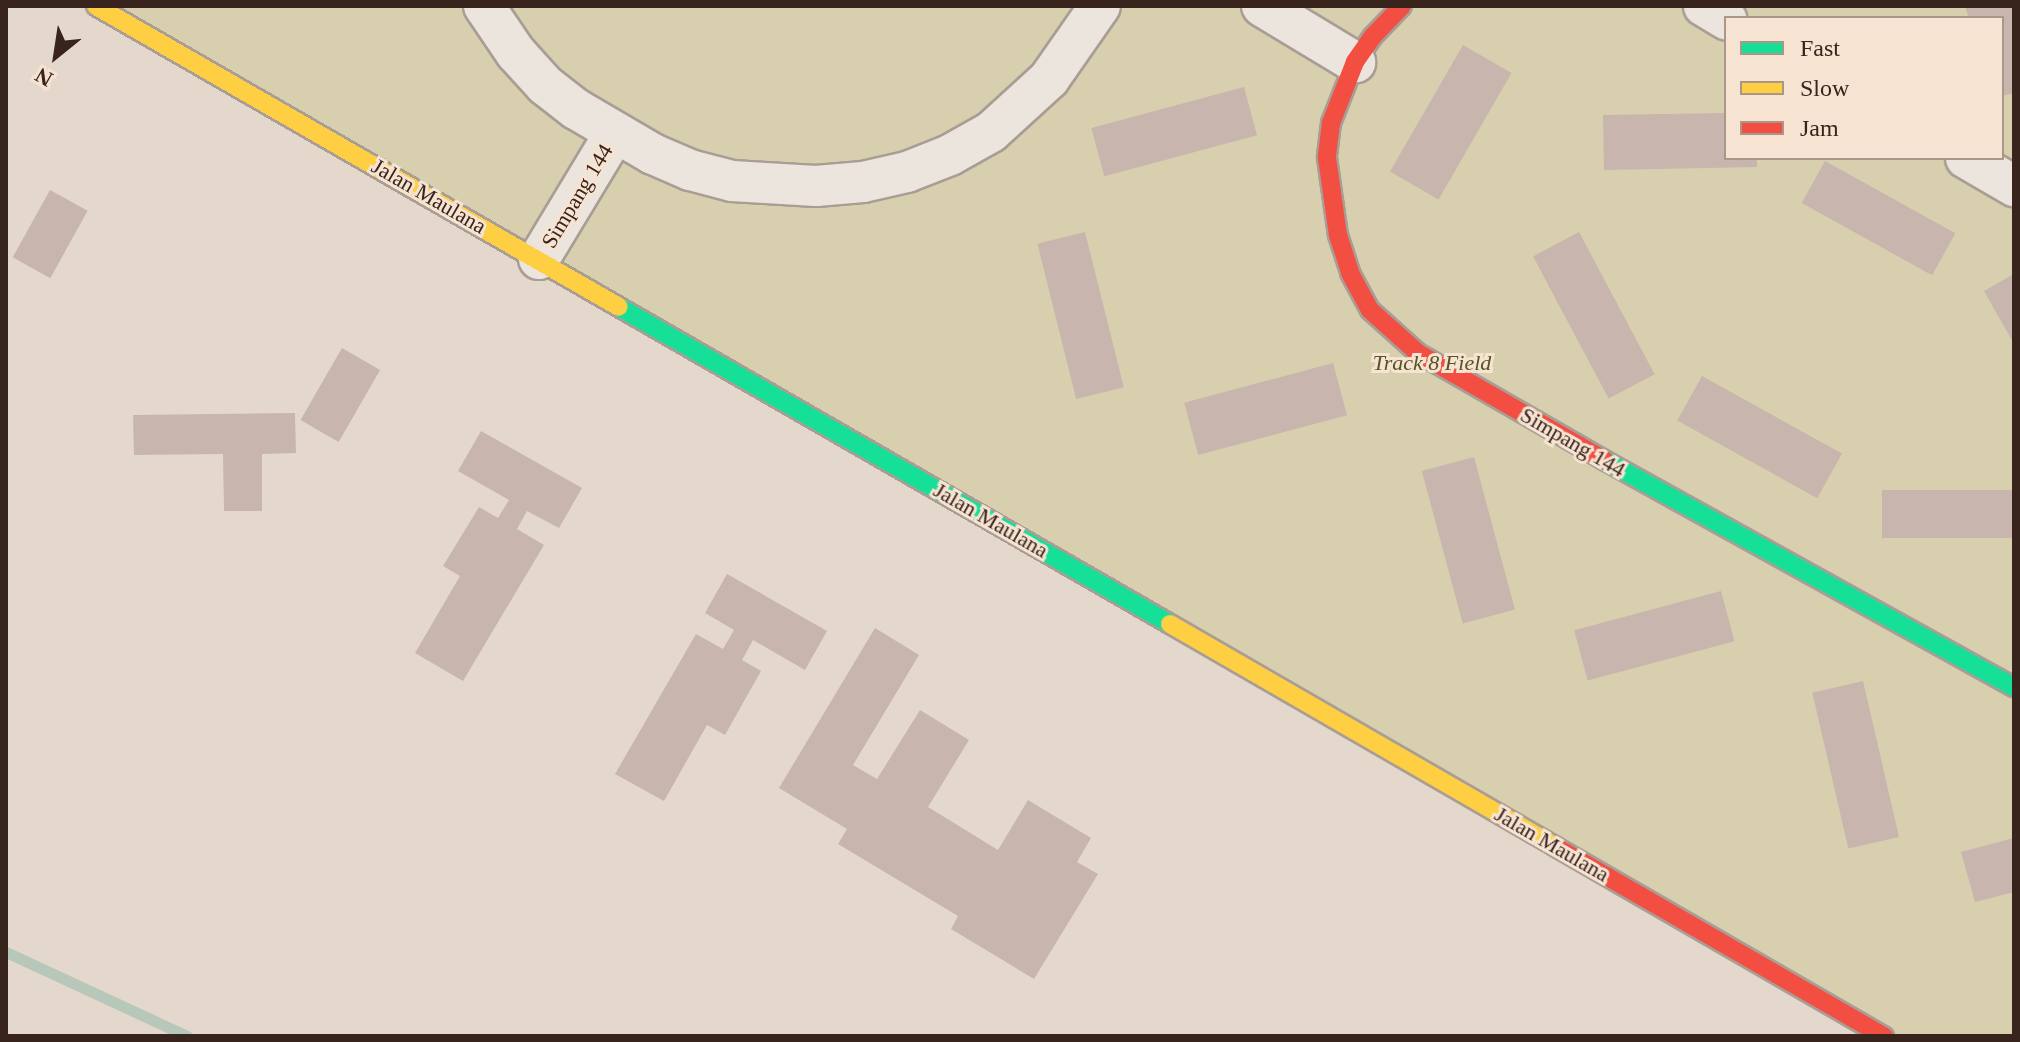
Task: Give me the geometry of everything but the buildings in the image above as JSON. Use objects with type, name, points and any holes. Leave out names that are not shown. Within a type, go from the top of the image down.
[{"type":"main road","name":"Jalan Maulana","points":[[96,6],[1884,1036]]},
{"type":"main road","name":"Simpang 144","points":[[1402,6],[1373,36],[1355,62],[1331,123],[1327,158],[1330,196],[1350,273],[1370,310],[1394,335],[1418,353],[1772,556],[2014,687]]},
{"type":"street","points":[[484,6],[508,43],[545,85],[615,133],[690,170],[732,181],[816,186],[863,182],[907,172],[950,155],[991,132],[1049,79],[1100,6]]},
{"type":"street","points":[[1262,6],[1355,62]]},
{"type":"street","points":[[1704,6],[1724,18]]},
{"type":"street","name":"Simpang 144","points":[[539,259],[615,133]]},
{"type":"street","points":[[1969,160],[2014,186]]},
{"type":"green space","name":"Track 8 Field","points":[[95,6],[2014,6],[2014,1036],[1883,1036]]},
{"type":"waterway","points":[[6,952],[187,1036]]},
{"type":"traffic: fast","points":[[619,307],[1170,624]]},
{"type":"traffic: fast","points":[[1604,460],[2014,687]]},
{"type":"traffic: slow","points":[[96,6],[619,307]]},
{"type":"traffic: slow","points":[[1170,624],[1556,847]]},
{"type":"traffic: jam","points":[[1402,6],[1373,36],[1355,62],[1331,123],[1327,158],[1338,235],[1350,273],[1370,310],[1418,353],[1604,460]]},
{"type":"traffic: jam","points":[[1556,847],[1884,1036]]}]
